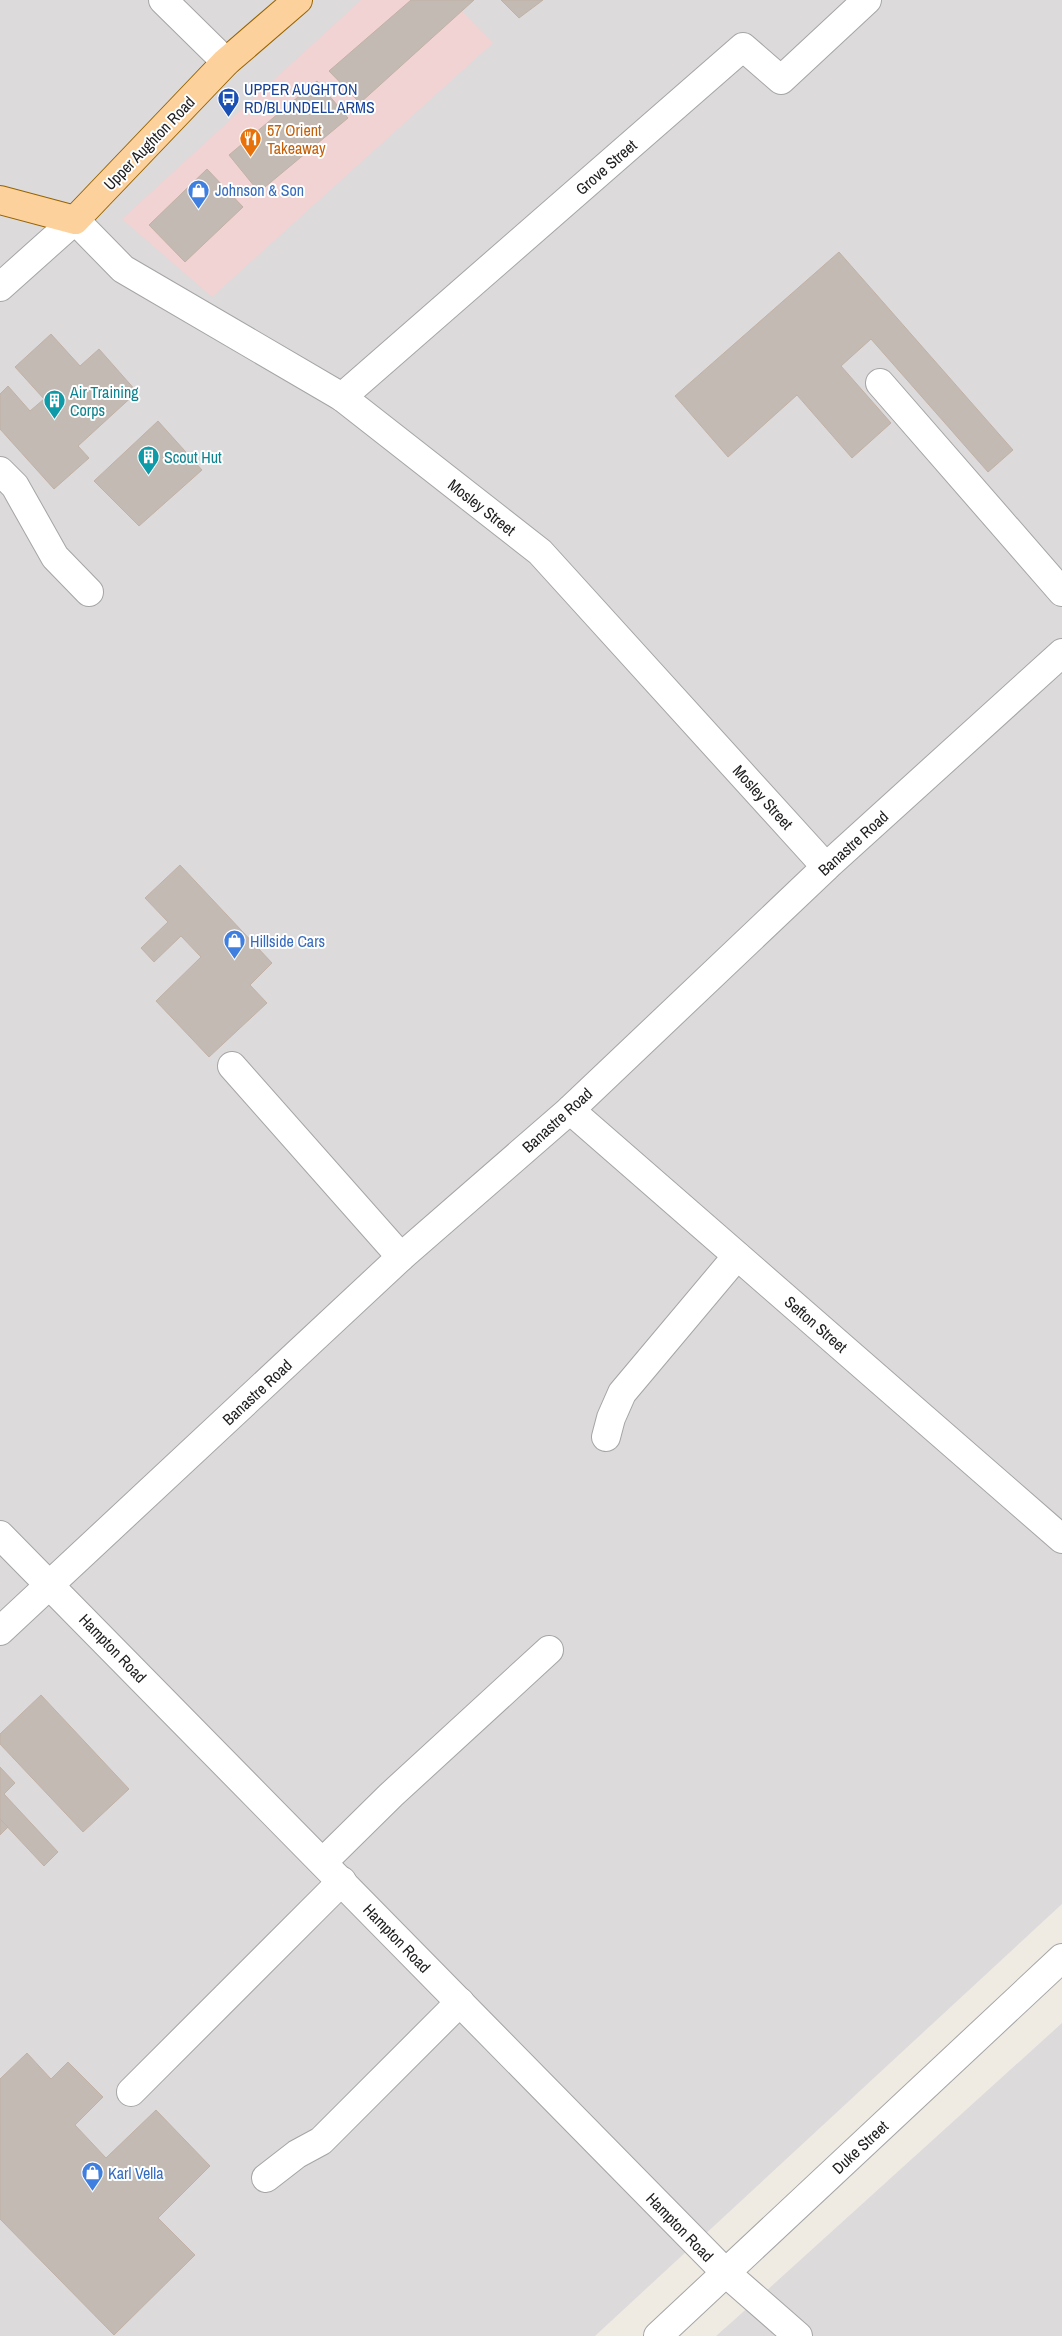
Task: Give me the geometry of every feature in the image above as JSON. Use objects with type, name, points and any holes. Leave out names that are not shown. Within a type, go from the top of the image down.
[{"type":"main road","name":"Upper Aughton Road","points":[[75,220],[226,62],[298,0]]},
{"type":"main road","points":[[0,200],[75,220]]},
{"type":"street","points":[[163,0],[226,62]]},
{"type":"street","name":"Grove Street","points":[[342,397],[743,47],[782,80],[867,0]]},
{"type":"street","name":"Mosley Street","points":[[75,220],[123,269],[342,397],[540,552],[826,867]]},
{"type":"street","name":"Upper Aughton Road","points":[[0,287],[75,220]]},
{"type":"street","points":[[880,383],[1062,592]]},
{"type":"street","points":[[0,471],[14,486],[55,557],[89,592]]},
{"type":"street","name":"Banastre Road","points":[[0,1632],[401,1257],[570,1110],[826,867],[1062,653]]},
{"type":"street","points":[[232,1066],[401,1257]]},
{"type":"street","name":"Sefton Street","points":[[570,1110],[1062,1539]]},
{"type":"street","points":[[606,1437],[615,1406],[626,1386],[737,1256]]},
{"type":"street","name":"Hampton Road","points":[[0,1534],[726,2274],[798,2336]]},
{"type":"street","points":[[323,1862],[392,1795],[549,1650]]},
{"type":"street","points":[[131,2092],[342,1881]]},
{"type":"street","name":"Duke Street","points":[[658,2336],[1062,1958]]},
{"type":"street","points":[[266,2178],[297,2154],[321,2141],[460,2002]]},
{"type":"shaded area","points":[[0,0],[1062,0],[1062,1904],[595,2336],[0,2336]]},
{"type":"shaded area","points":[[361,0],[451,0],[493,43],[212,297],[122,219]]},
{"type":"shaded area","points":[[1062,2023],[1062,2336],[716,2336],[733,2321]]},
{"type":"building","points":[[411,0],[474,0],[360,103],[329,71]]},
{"type":"building","points":[[501,0],[543,0],[519,18]]},
{"type":"building","points":[[317,81],[348,118],[259,192],[229,155]]},
{"type":"building","points":[[207,169],[243,207],[185,262],[149,225]]},
{"type":"building","points":[[839,252],[1013,450],[988,472],[871,339],[841,366],[891,423],[852,458],[797,395],[728,457],[675,396]]},
{"type":"building","name":"Air Training Corps","points":[[51,334],[80,366],[99,349],[137,392],[78,446],[89,458],[54,489],[0,429],[0,394],[8,386],[30,411],[44,399],[15,367]]},
{"type":"building","name":"Scout Hut","points":[[158,421],[202,470],[139,526],[94,481]]},
{"type":"building","name":"Hillside Cars","points":[[180,865],[272,963],[250,985],[267,1003],[209,1057],[156,1001],[201,957],[181,936],[154,962],[141,948],[168,922],[145,898]]},
{"type":"building","points":[[41,1695],[129,1789],[83,1832],[0,1744],[0,1734]]},
{"type":"building","points":[[0,1767],[15,1783],[4,1794],[58,1852],[44,1866],[0,1819]]},
{"type":"building","points":[[0,1819],[8,1827],[0,1835]]},
{"type":"building","name":"Karl Vella","points":[[27,2053],[51,2079],[68,2062],[103,2097],[75,2125],[106,2158],[156,2110],[210,2166],[158,2218],[195,2255],[114,2335],[0,2219],[0,2079]]},
{"type":"place","name":"UPPER AUGHTON RD/BLUNDELL ARMS","points":[[228,117]]},
{"type":"place","name":"57 Orient Takeaway","points":[[251,158]]},
{"type":"place","name":"Johnson & Son","points":[[199,209]]},
{"type":"place","name":"Air Training Corps","points":[[54,420]]},
{"type":"place","name":"Scout Hut","points":[[148,476]]},
{"type":"place","name":"Hillside Cars","points":[[234,960]]},
{"type":"place","name":"Karl Vella","points":[[92,2192]]}]
